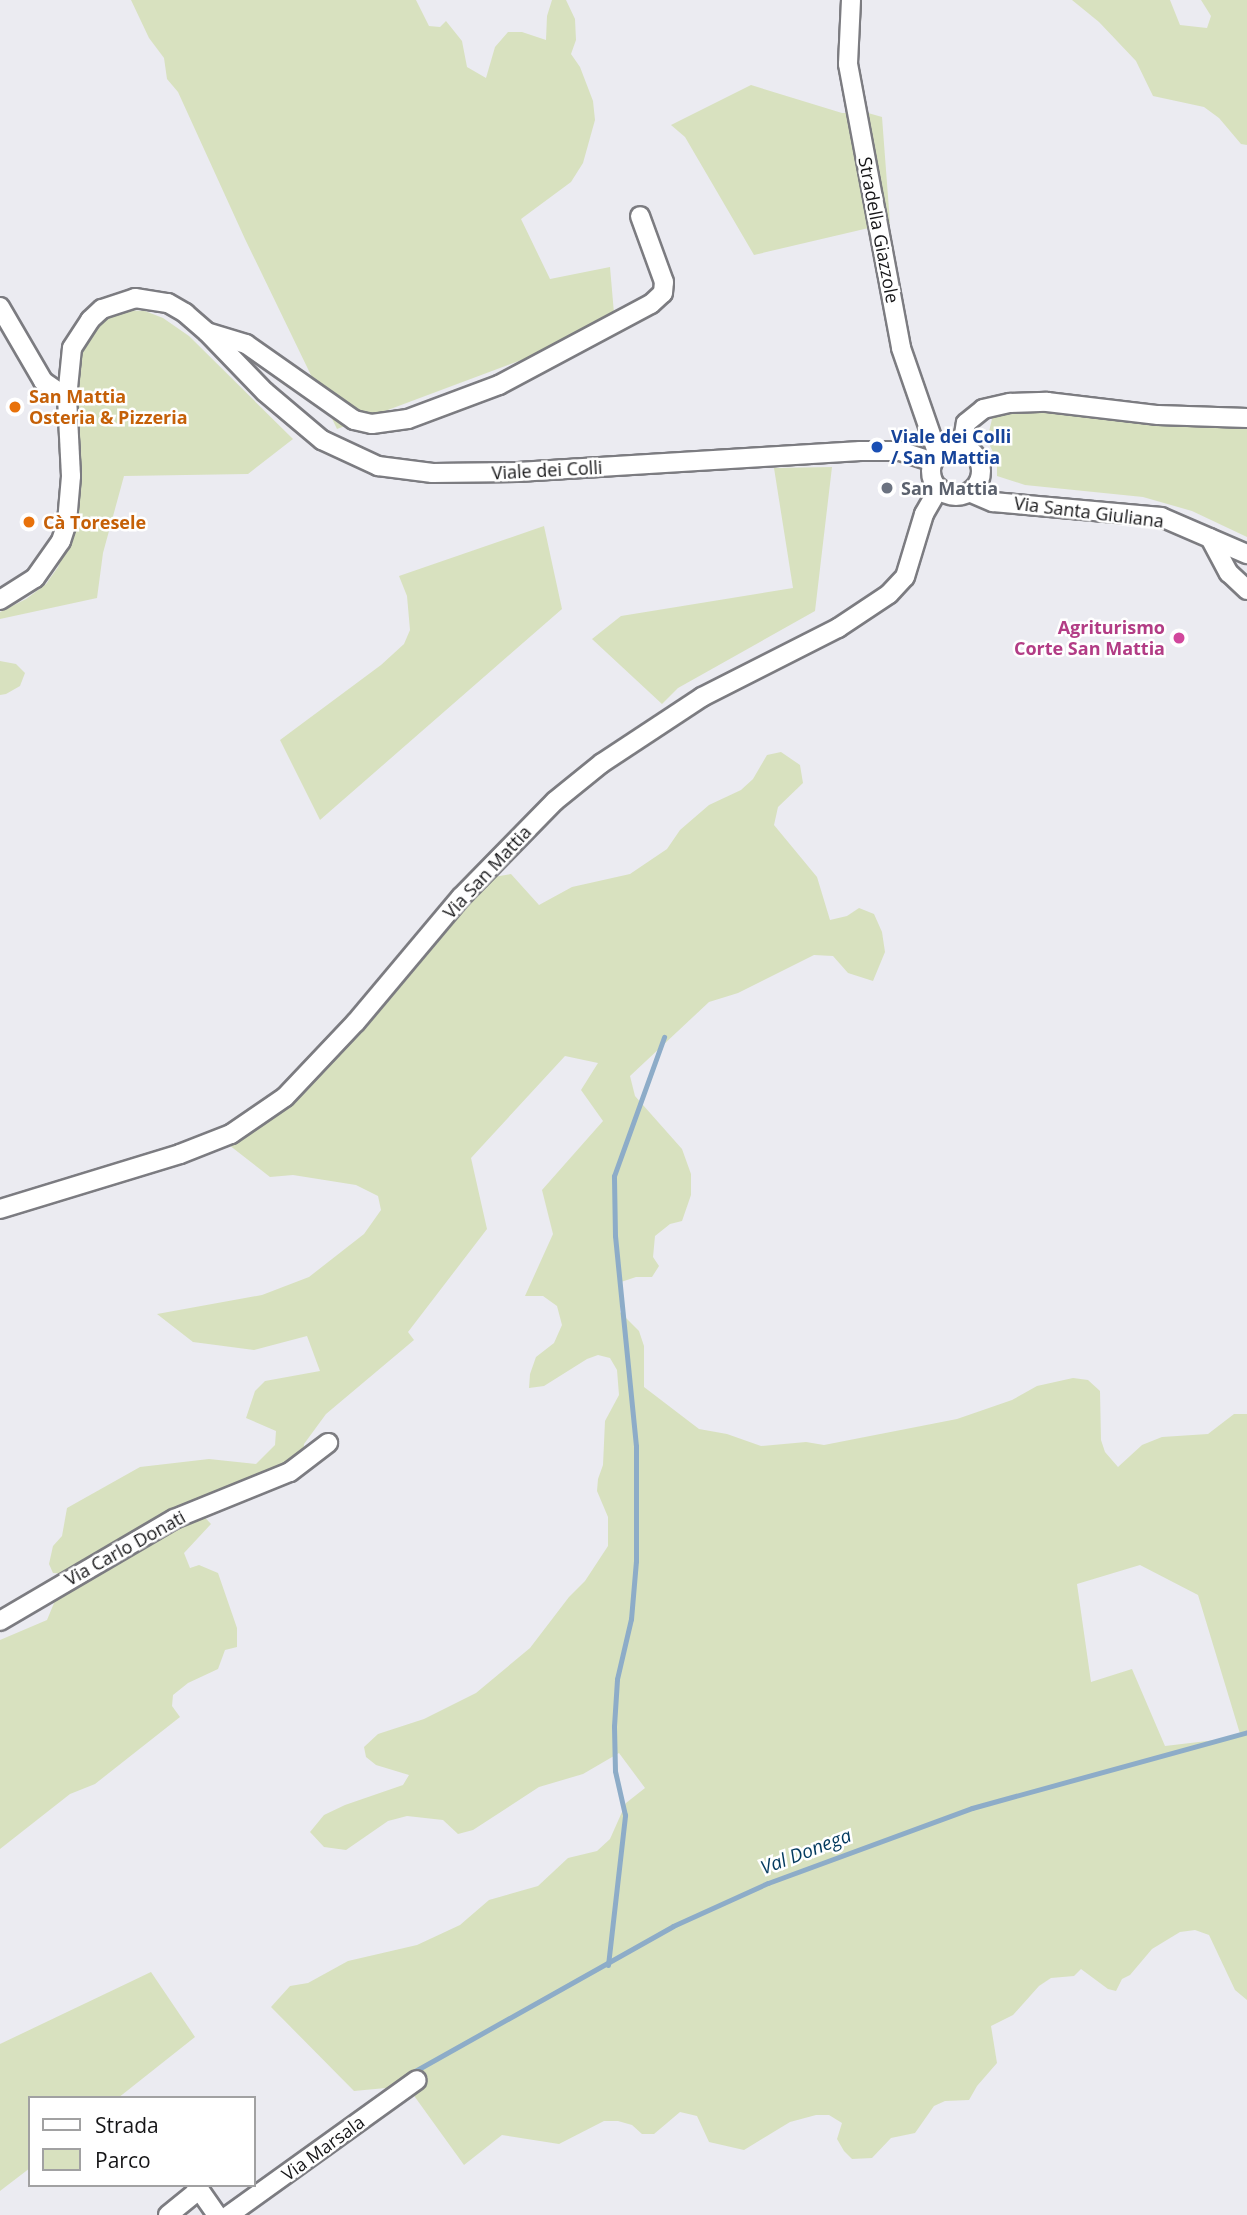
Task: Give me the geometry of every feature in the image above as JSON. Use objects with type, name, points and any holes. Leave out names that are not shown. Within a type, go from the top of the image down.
[{"type":"street","name":"Stradella Giazzole","points":[[850,0],[848,64],[901,348],[935,458]]},
{"type":"street","name":"Viale dei Colli","points":[[207,332],[246,344],[354,420],[372,424],[408,419],[499,386],[651,304],[663,293],[664,282],[640,216]]},
{"type":"street","name":"Viale dei Colli","points":[[0,600],[36,578],[51,558],[67,522],[71,475],[67,398],[72,348],[90,320],[118,302],[135,298],[168,303],[207,332],[265,392],[322,440],[378,466],[433,473],[518,472],[860,451],[900,452],[935,458]]},
{"type":"street","points":[[0,307],[43,381],[67,398]]},
{"type":"street","points":[[962,447],[967,423],[983,409],[1010,403],[1047,402],[1158,415],[1247,418]]},
{"type":"street","points":[[953,446],[962,447],[972,452],[981,470],[980,478],[969,492],[953,496],[939,488],[932,472],[935,458],[953,446]]},
{"type":"street","name":"Via San Mattia","points":[[0,1209],[193,1149],[231,1134],[285,1097],[356,1021],[461,897],[555,801],[602,763],[702,697],[838,628],[889,594],[905,577],[924,514],[939,488]]},
{"type":"street","name":"Via Santa Giuliana","points":[[969,492],[993,502],[1161,517],[1247,554]]},
{"type":"street","points":[[1210,538],[1229,573],[1247,590]]},
{"type":"street","name":"Via Carlo Donati","points":[[0,1621],[174,1519],[290,1472],[328,1443]]},
{"type":"street","name":"Via Marsala","points":[[229,2215],[417,2080]]},
{"type":"street","points":[[168,2215],[197,2188],[217,2215]]},
{"type":"green space","points":[[131,0],[416,0],[429,26],[440,27],[446,21],[462,41],[467,67],[486,78],[495,47],[508,32],[522,32],[546,40],[547,16],[552,0],[566,0],[575,19],[576,40],[571,54],[580,67],[593,101],[595,120],[583,163],[571,182],[521,219],[550,279],[610,267],[615,325],[337,429],[245,239],[178,92],[167,79],[164,58],[149,38]]},
{"type":"green space","points":[[1072,0],[1170,0],[1180,25],[1207,28],[1211,16],[1201,0],[1247,0],[1247,145],[1241,144],[1219,118],[1204,107],[1153,96],[1136,61],[1099,22]]},
{"type":"green space","points":[[751,85],[842,113],[868,113],[882,117],[890,223],[754,255],[685,137],[671,125]]},
{"type":"green space","points":[[125,310],[145,311],[163,318],[189,336],[293,439],[248,474],[124,476],[103,553],[97,598],[0,619],[0,612],[26,599],[46,584],[58,567],[73,527],[80,483],[73,393],[76,370],[87,335],[102,318]]},
{"type":"green space","points":[[997,398],[1247,408],[1247,537],[1192,511],[1143,497],[1025,485],[997,476],[997,460],[987,440]]},
{"type":"green space","points":[[832,467],[815,611],[678,688],[662,704],[592,639],[621,616],[793,588],[774,468]]},
{"type":"green space","points":[[544,526],[562,609],[320,820],[280,740],[381,665],[404,644],[410,630],[407,596],[399,576]]},
{"type":"green space","points":[[0,661],[16,664],[25,673],[20,686],[0,695]]},
{"type":"green space","points":[[781,752],[800,765],[803,783],[778,807],[774,825],[817,877],[830,920],[847,916],[859,908],[874,914],[882,932],[885,952],[873,981],[848,973],[833,956],[814,955],[738,993],[709,1002],[630,1076],[635,1096],[682,1149],[691,1174],[691,1195],[682,1221],[670,1224],[655,1236],[653,1257],[659,1266],[652,1277],[636,1277],[621,1282],[620,1312],[639,1331],[644,1346],[644,1387],[699,1429],[727,1434],[761,1446],[806,1442],[824,1445],[957,1419],[1012,1400],[1037,1386],[1073,1378],[1088,1380],[1100,1391],[1101,1440],[1105,1452],[1118,1467],[1142,1445],[1162,1437],[1208,1434],[1234,1414],[1247,1414],[1247,2000],[1235,1990],[1209,1935],[1195,1930],[1180,1932],[1152,1949],[1130,1975],[1122,1979],[1116,1991],[1108,1989],[1081,1969],[1074,1976],[1051,1978],[1039,1986],[1013,2015],[991,2026],[997,2063],[969,2100],[945,2101],[934,2106],[915,2133],[891,2138],[872,2158],[852,2159],[844,2151],[837,2139],[842,2123],[829,2115],[816,2115],[790,2122],[744,2150],[709,2142],[697,2116],[680,2112],[654,2134],[642,2134],[632,2125],[618,2121],[604,2121],[559,2144],[502,2135],[464,2165],[407,2086],[354,2091],[271,2007],[290,1986],[308,1983],[348,1961],[417,1945],[460,1925],[489,1900],[538,1886],[568,1858],[597,1851],[610,1839],[626,1803],[645,1788],[619,1753],[583,1774],[539,1787],[473,1830],[458,1834],[443,1820],[407,1816],[388,1821],[346,1850],[324,1847],[310,1832],[324,1815],[403,1785],[409,1775],[376,1765],[366,1757],[364,1747],[378,1734],[424,1719],[476,1693],[530,1648],[569,1597],[585,1581],[608,1546],[608,1517],[597,1491],[603,1465],[605,1421],[619,1395],[617,1370],[610,1358],[598,1355],[544,1386],[529,1388],[530,1374],[536,1357],[554,1343],[562,1325],[557,1306],[543,1296],[525,1296],[553,1234],[542,1190],[603,1121],[581,1090],[598,1063],[565,1056],[471,1158],[487,1229],[408,1332],[414,1340],[326,1414],[304,1444],[302,1475],[198,1510],[211,1524],[184,1553],[190,1568],[199,1565],[218,1573],[237,1628],[237,1647],[225,1650],[218,1669],[188,1683],[173,1695],[172,1706],[180,1717],[95,1784],[70,1794],[0,1849],[0,1640],[47,1620],[66,1574],[53,1573],[49,1564],[53,1546],[62,1536],[67,1508],[140,1467],[209,1459],[256,1464],[275,1445],[276,1431],[246,1418],[255,1391],[265,1381],[320,1371],[307,1336],[254,1350],[193,1342],[157,1314],[262,1295],[309,1277],[364,1234],[381,1210],[378,1196],[356,1185],[293,1175],[270,1177],[229,1145],[309,1087],[360,1026],[355,1008],[470,881],[511,874],[539,905],[572,887],[630,874],[667,849],[680,830],[709,805],[741,790],[753,779],[767,755]],"holes":[[[1140,1565],[1198,1595],[1241,1737],[1165,1746],[1132,1669],[1091,1682],[1077,1584]]]},
{"type":"green space","points":[[151,1972],[195,2037],[121,2096],[28,2096],[28,2170],[0,2191],[0,2044]]},
{"type":"waterway","points":[[608,1965],[625,1815],[615,1771],[617,1679],[631,1619],[636,1561],[636,1446],[615,1236],[614,1176],[664,1037]]},
{"type":"waterway","name":"Val Donega","points":[[406,2076],[673,1926],[768,1883],[972,1808],[1247,1732]]},
{"type":"place","name":"San Mattia Osteria & Pizzeria","points":[[15,407]]},
{"type":"place","name":"Viale dei Colli / San Mattia","points":[[877,447]]},
{"type":"place","name":"San Mattia","points":[[887,488]]},
{"type":"place","name":"Cà Toresele","points":[[29,522]]},
{"type":"place","name":"Agriturismo Corte San Mattia","points":[[1179,638]]}]
